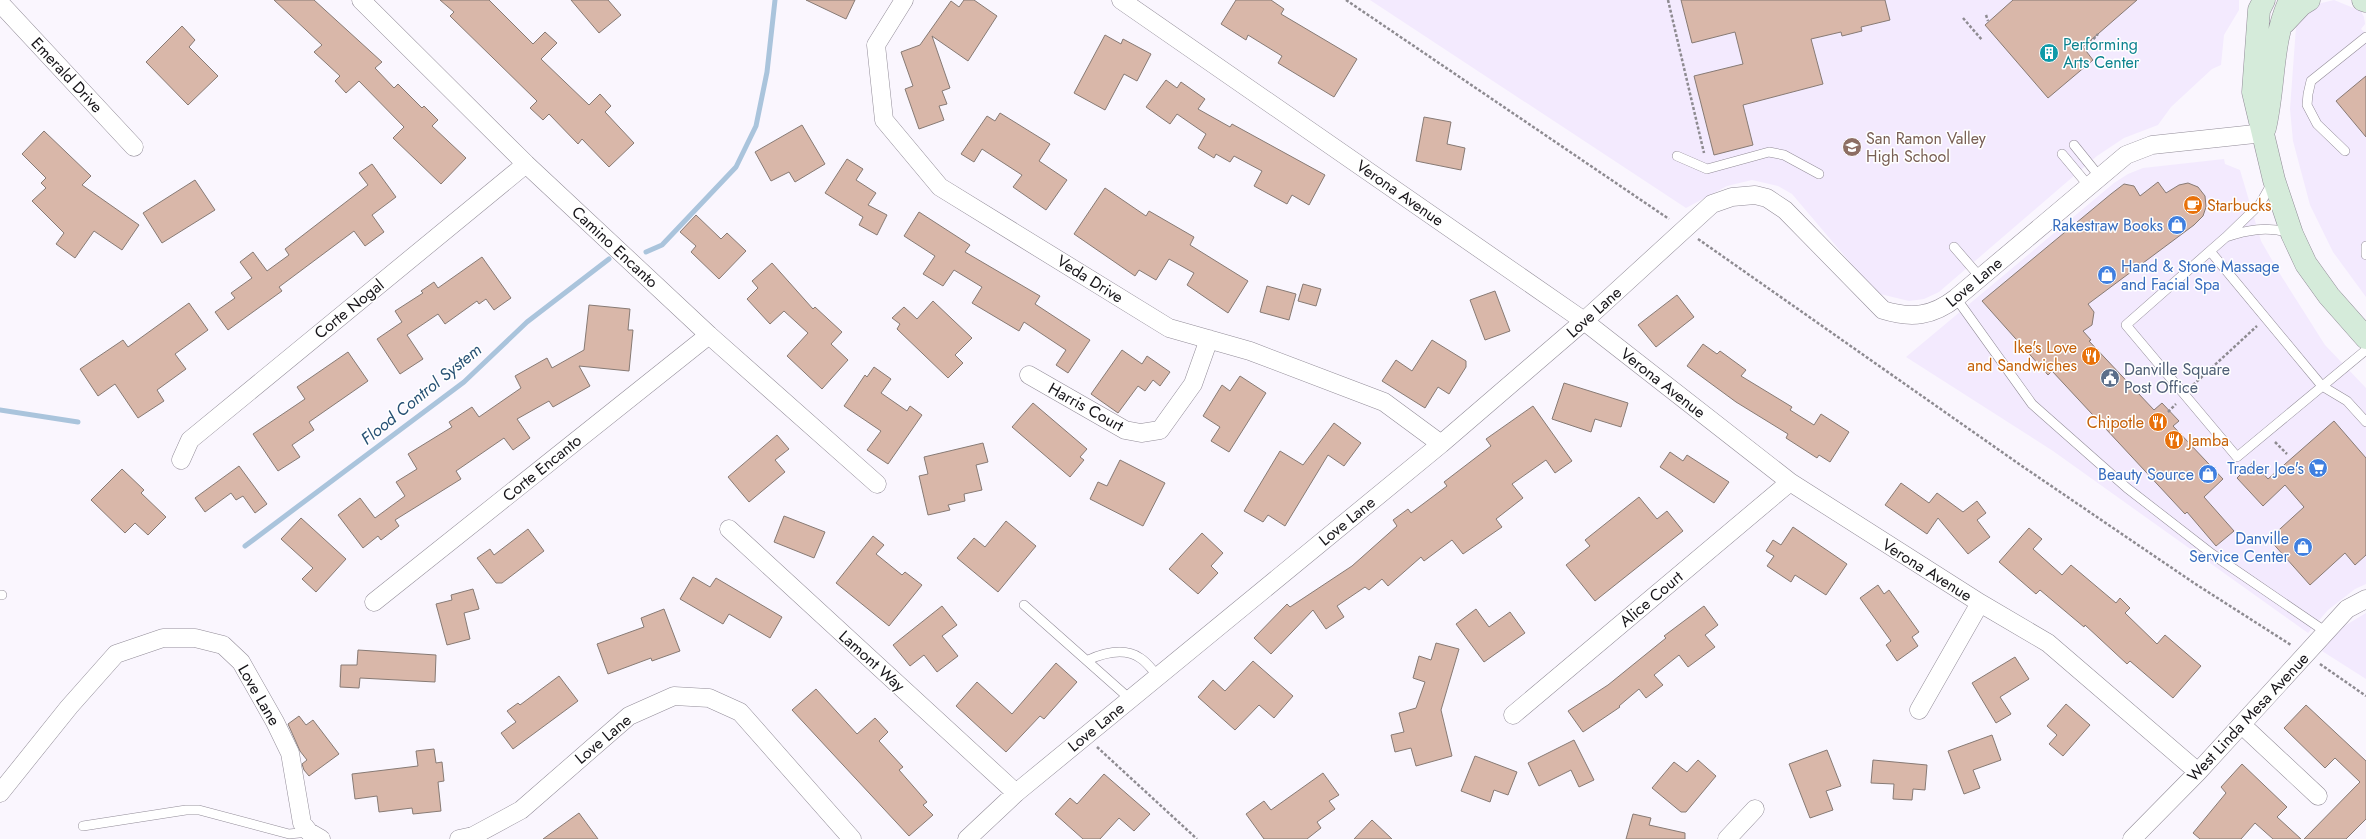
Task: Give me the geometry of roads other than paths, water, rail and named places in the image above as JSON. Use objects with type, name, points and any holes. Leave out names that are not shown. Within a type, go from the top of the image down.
[{"type":"main road","points":[[2264,133],[2270,105],[2278,30],[2290,0]]},
{"type":"main road","points":[[2278,30],[2301,5],[2309,0]]},
{"type":"main road","points":[[2260,3],[2253,92],[2274,180],[2292,234],[2306,264],[2329,296],[2365,338]]},
{"type":"street","name":"Camino Encanto","points":[[361,0],[526,164],[709,335],[877,484]]},
{"type":"street","name":"Veda Drive","points":[[904,0],[876,45],[884,120],[940,188],[1169,328],[1250,351],[1384,402],[1441,444]]},
{"type":"street","name":"Verona Avenue","points":[[1121,0],[1584,321],[1790,482],[1980,603],[2048,643],[2198,772]]},
{"type":"street","name":"Emerald Drive","points":[[0,3],[134,147]]},
{"type":"street","name":"Love Lane","points":[[967,839],[1016,793],[1441,444],[1584,321],[1712,204],[1732,197],[1754,195],[1767,198],[1785,210],[1883,310],[1898,315],[1924,314],[1941,310],[2094,180],[2126,155],[2152,145],[2264,133]]},
{"type":"street","name":"Corte Nogal","points":[[181,460],[190,440],[526,164]]},
{"type":"street","name":"Corte Encanto","points":[[374,602],[709,335]]},
{"type":"street","name":"Harris Court","points":[[1029,375],[1125,430],[1140,433],[1160,430],[1193,384],[1209,339]]},
{"type":"street","name":"Alice Court","points":[[1513,715],[1790,482]]},
{"type":"street","name":"Lamont Way","points":[[728,529],[1016,793]]},
{"type":"street","name":"West Linda Mesa Avenue","points":[[2132,839],[2242,725],[2307,655],[2347,609],[2366,599]]},
{"type":"street","points":[[1919,710],[1980,603]]},
{"type":"street","name":"Love Lane","points":[[0,793],[55,724],[116,654],[163,638],[195,638],[224,645],[241,662],[275,722],[290,753],[302,823],[315,835]]},
{"type":"street","name":"Love Lane","points":[[458,839],[473,836],[521,810],[629,716],[674,696],[709,698],[740,712],[852,839]]},
{"type":"street","points":[[2242,725],[2318,796]]},
{"type":"street","points":[[1727,839],[1755,809]]},
{"type":"lane","points":[[2344,151],[2317,124],[2307,105],[2308,94],[2311,81],[2366,37]]},
{"type":"lane","points":[[2074,145],[2094,180]]},
{"type":"lane","points":[[1678,156],[1707,169],[1769,152],[1784,155],[1819,174]]},
{"type":"lane","points":[[2062,154],[2094,180]]},
{"type":"lane","points":[[2274,180],[2260,204],[2226,237],[2126,325],[2236,457],[2322,386],[2365,338]]},
{"type":"lane","points":[[2226,237],[2245,231],[2261,229],[2273,229],[2292,234]]},
{"type":"lane","points":[[2366,246],[2366,255]]},
{"type":"lane","points":[[1954,247],[1980,277]]},
{"type":"lane","points":[[2210,251],[2322,386],[2347,401],[2366,422]]},
{"type":"lane","points":[[1956,298],[2032,404],[2127,488],[2212,554],[2326,632]]},
{"type":"lane","points":[[1024,605],[1088,660],[1130,699]]},
{"type":"lane","points":[[1088,660],[1104,653],[1122,652],[1140,658],[1158,676]]},
{"type":"lane","points":[[83,826],[186,810],[199,810],[289,834],[315,835]]},
{"type":"waterway","name":"Flood Control System","points":[[646,252],[662,245],[736,167],[756,126],[767,72],[775,0]]},
{"type":"waterway","name":"Flood Control System","points":[[245,546],[464,382],[527,322],[609,259]]},
{"type":"waterway","points":[[0,410],[78,422]]},
{"type":"place","name":"Performing Arts Center","points":[[2049,53]]},
{"type":"place","name":"San Ramon Valley High School","points":[[1852,147]]},
{"type":"place","name":"Starbucks","points":[[2193,205]]},
{"type":"place","name":"Rakestraw Books","points":[[2177,225]]},
{"type":"place","name":"Hand & Stone Massage and Facial Spa","points":[[2107,275]]},
{"type":"place","name":"Ike's Love and Sandwiches","points":[[2091,356]]},
{"type":"place","name":"Danville Square Post Office","points":[[2110,378]]},
{"type":"place","name":"Chipotle","points":[[2158,422]]},
{"type":"place","name":"Jamba","points":[[2174,440]]},
{"type":"place","name":"Trader Joe's","points":[[2318,468]]},
{"type":"place","name":"Beauty Source","points":[[2208,474]]},
{"type":"place","name":"Danville Service Center","points":[[2303,547]]}]
